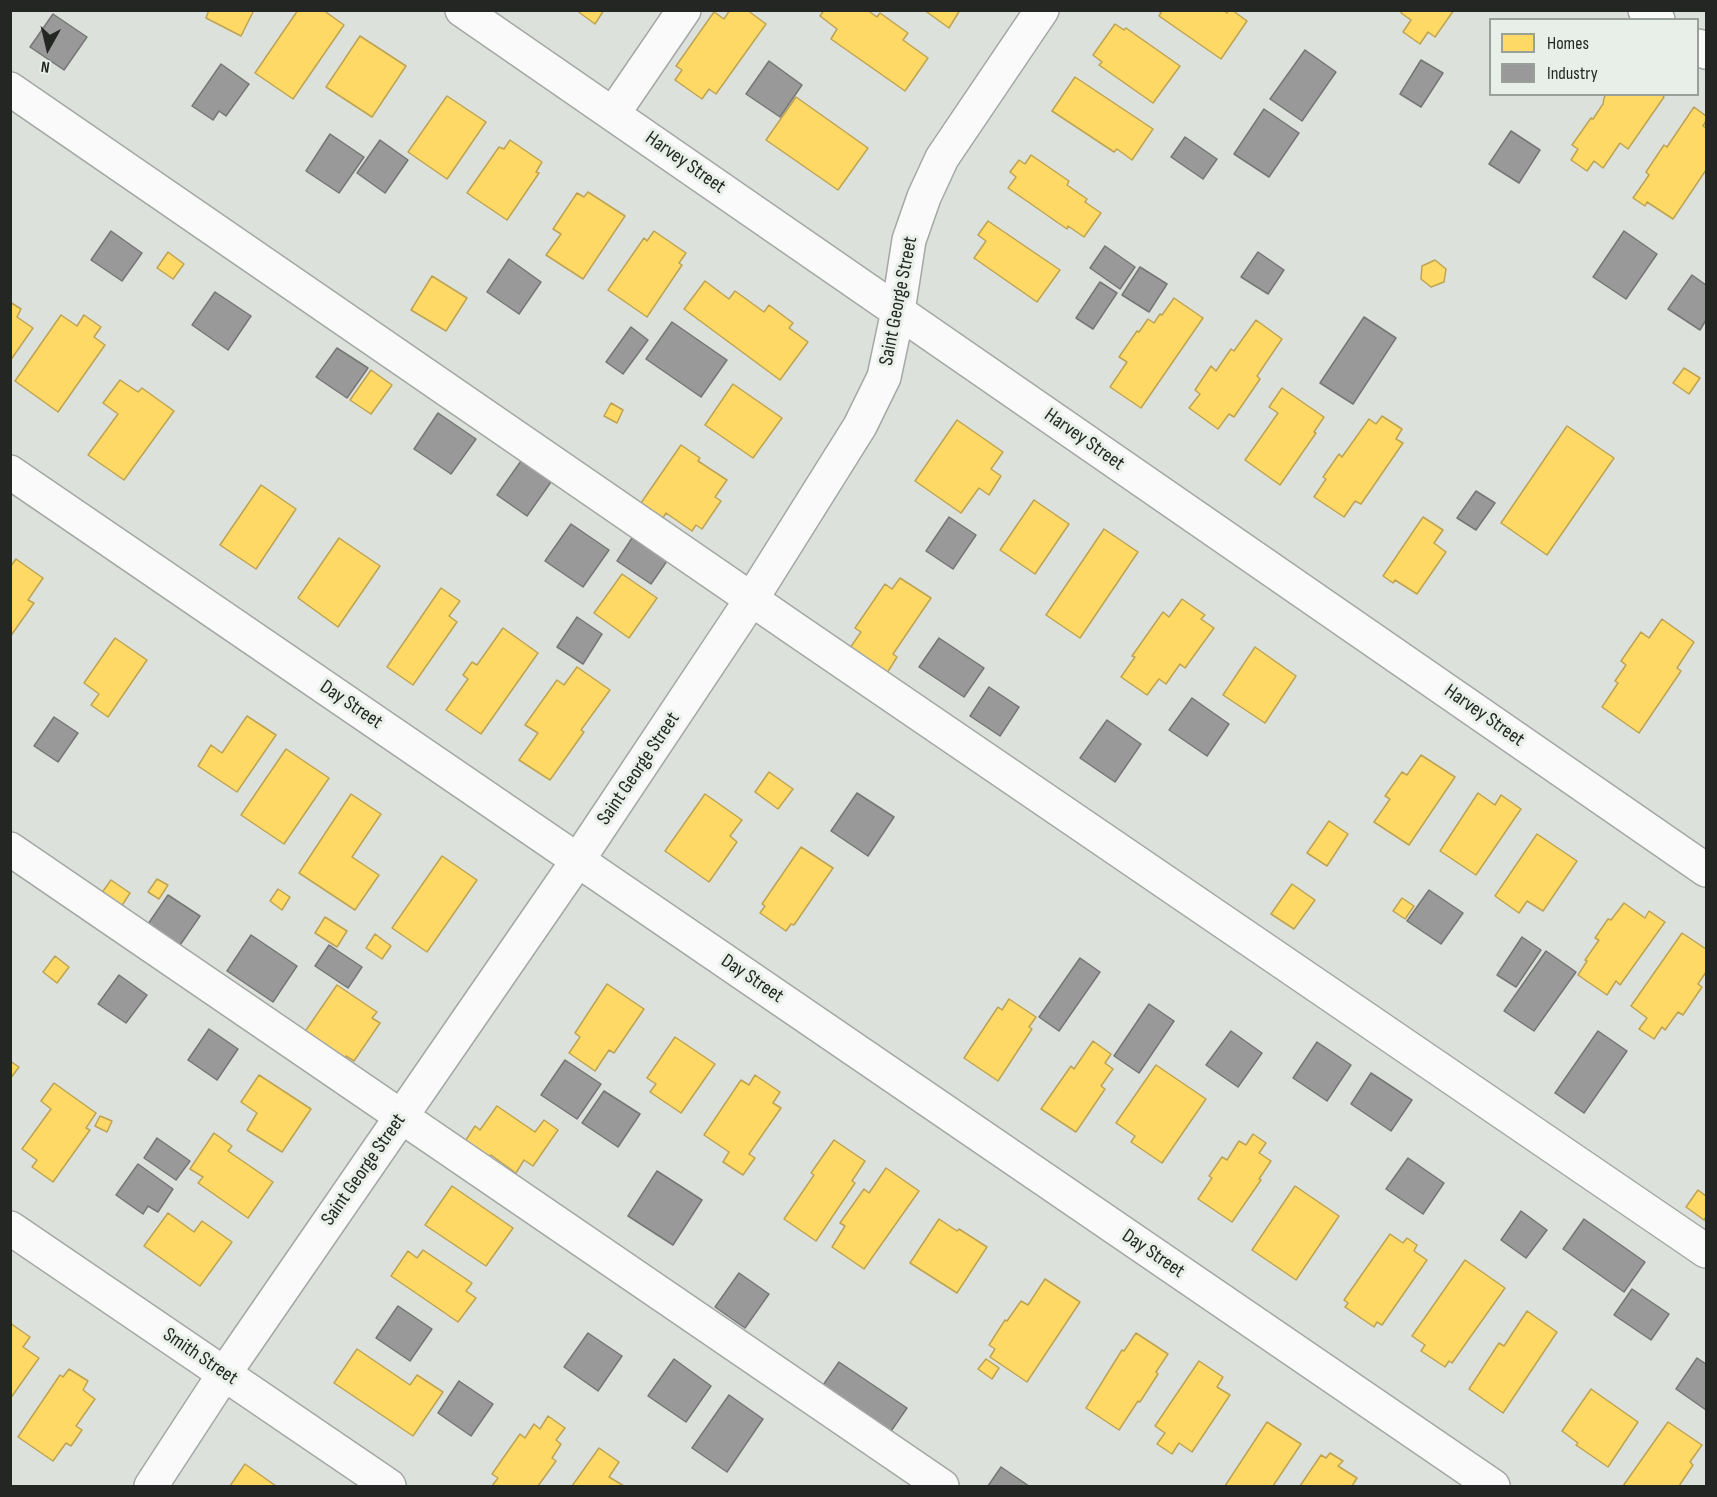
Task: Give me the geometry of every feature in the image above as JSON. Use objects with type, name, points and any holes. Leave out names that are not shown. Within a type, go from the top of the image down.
[{"type":"street","name":"Harvey Street","points":[[462,10],[1707,870]]},
{"type":"street","points":[[613,114],[684,10]]},
{"type":"street","name":"Saint George Street","points":[[151,1486],[224,1374],[578,860],[752,600],[860,426],[884,377],[898,311],[909,240],[924,197],[942,158],[1042,10]]},
{"type":"street","points":[[10,88],[752,600],[1707,1251]]},
{"type":"street","name":"Day Street","points":[[10,472],[1493,1486]]},
{"type":"street","points":[[10,849],[942,1486]]},
{"type":"street","name":"Smith Street","points":[[10,1228],[389,1486]]},
{"type":"building: Homes","points":[[209,10],[254,10],[241,36],[206,18]]},
{"type":"building: Homes","points":[[298,10],[323,10],[344,25],[293,99],[255,73]]},
{"type":"building: Homes","points":[[576,10],[604,10],[595,24]]},
{"type":"building: Homes","points":[[730,10],[747,10],[766,24],[716,94],[709,89],[702,99],[675,80],[682,70],[676,66],[714,12],[724,19]]},
{"type":"building: Homes","points":[[824,10],[867,10],[877,17],[880,13],[908,33],[903,40],[928,58],[905,91],[831,39],[837,29],[820,16]]},
{"type":"building: Homes","points":[[924,10],[960,10],[949,28]]},
{"type":"building: Homes","points":[[1158,10],[1224,10],[1227,13],[1228,10],[1232,10],[1247,21],[1221,59],[1159,16],[1161,13]]},
{"type":"building: Homes","points":[[1403,10],[1454,10],[1435,37],[1428,32],[1420,44],[1403,32],[1411,20],[1401,13]]},
{"type":"building: Homes","points":[[1115,24],[1124,30],[1126,28],[1180,66],[1153,103],[1099,65],[1102,62],[1093,55]]},
{"type":"building: Homes","points":[[360,36],[406,66],[372,117],[326,87]]},
{"type":"building: Homes","points":[[1075,77],[1153,129],[1132,160],[1117,149],[1114,152],[1052,111]]},
{"type":"building: Homes","points":[[447,96],[486,122],[447,179],[408,152]]},
{"type":"building: Homes","points":[[1605,96],[1664,97],[1628,149],[1620,143],[1603,168],[1594,161],[1587,171],[1571,160],[1578,149],[1572,145],[1591,118],[1593,119],[1603,104]]},
{"type":"building: Homes","points":[[796,97],[868,148],[838,190],[766,140]]},
{"type":"building: Homes","points":[[1694,107],[1706,116],[1703,126],[1706,128],[1706,170],[1673,219],[1647,202],[1645,206],[1633,198],[1649,175],[1646,172],[1664,145],[1667,147]]},
{"type":"building: Homes","points":[[510,140],[542,162],[536,172],[539,173],[507,220],[467,193],[499,147],[504,149]]},
{"type":"building: Homes","points":[[1031,155],[1069,181],[1067,185],[1087,199],[1085,202],[1101,213],[1084,237],[1068,226],[1067,229],[1008,188],[1016,177],[1010,172],[1019,160],[1025,164]]},
{"type":"building: Homes","points":[[588,192],[625,216],[583,279],[546,255],[561,234],[553,229],[577,193],[584,197]]},
{"type":"building: Homes","points":[[988,221],[1060,270],[1037,302],[974,258],[986,241],[978,235]]},
{"type":"building: Homes","points":[[654,231],[686,253],[679,263],[682,265],[647,317],[608,290],[644,238],[647,241]]},
{"type":"building: Homes","points":[[168,252],[184,264],[173,279],[157,268]]},
{"type":"building: Homes","points":[[1435,260],[1446,269],[1444,282],[1431,287],[1421,279],[1422,266]]},
{"type":"building: Homes","points":[[432,276],[467,298],[446,331],[411,310]]},
{"type":"building: Homes","points":[[705,281],[729,299],[735,291],[764,312],[769,305],[793,323],[789,328],[808,342],[780,380],[684,309]]},
{"type":"building: Homes","points":[[1174,298],[1203,318],[1141,408],[1110,387],[1127,362],[1119,357],[1148,319],[1154,323]]},
{"type":"building: Homes","points":[[10,302],[21,309],[17,317],[33,328],[10,361]]},
{"type":"building: Homes","points":[[61,315],[77,326],[84,315],[101,327],[94,337],[105,345],[58,412],[15,381]]},
{"type":"building: Homes","points":[[1256,320],[1282,339],[1257,376],[1260,379],[1234,417],[1229,414],[1218,429],[1189,408],[1200,394],[1195,390],[1211,366],[1216,371],[1231,349],[1234,351]]},
{"type":"building: Homes","points":[[1684,368],[1700,378],[1689,394],[1673,383]]},
{"type":"building: Homes","points":[[371,370],[392,385],[371,414],[350,400]]},
{"type":"building: Homes","points":[[120,380],[138,392],[142,388],[174,411],[124,480],[88,455],[118,414],[103,403]]},
{"type":"building: Homes","points":[[733,384],[782,418],[753,458],[705,425]]},
{"type":"building: Homes","points":[[1282,388],[1324,417],[1314,432],[1316,433],[1280,485],[1245,460],[1278,413],[1269,407]]},
{"type":"building: Homes","points":[[611,403],[623,410],[617,423],[604,416]]},
{"type":"building: Homes","points":[[1382,416],[1402,429],[1396,439],[1403,443],[1361,504],[1355,501],[1344,517],[1314,497],[1326,479],[1323,477],[1339,454],[1342,457],[1369,419],[1376,424]]},
{"type":"building: Homes","points":[[957,420],[1003,452],[991,469],[1001,476],[989,495],[979,488],[961,513],[915,481]]},
{"type":"building: Homes","points":[[1567,426],[1614,458],[1547,555],[1501,523]]},
{"type":"building: Homes","points":[[681,445],[700,458],[698,461],[727,480],[715,497],[721,501],[702,529],[696,525],[692,531],[666,513],[663,518],[641,503]]},
{"type":"building: Homes","points":[[261,485],[296,509],[256,569],[220,545]]},
{"type":"building: Homes","points":[[1034,500],[1069,524],[1035,574],[1000,550]]},
{"type":"building: Homes","points":[[1423,517],[1443,530],[1434,543],[1446,552],[1417,594],[1395,580],[1393,583],[1383,576]]},
{"type":"building: Homes","points":[[1104,529],[1138,552],[1080,638],[1046,615]]},
{"type":"building: Homes","points":[[339,538],[380,566],[338,627],[298,598]]},
{"type":"building: Homes","points":[[16,559],[43,578],[28,600],[34,603],[10,637],[10,567]]},
{"type":"building: Homes","points":[[622,574],[657,598],[629,638],[594,613]]},
{"type":"building: Homes","points":[[900,578],[931,598],[893,654],[897,657],[887,673],[850,648],[861,632],[855,628],[885,584],[892,589]]},
{"type":"building: Homes","points":[[441,588],[460,601],[449,616],[457,622],[413,685],[387,667]]},
{"type":"building: Homes","points":[[1182,599],[1205,615],[1201,619],[1214,628],[1185,668],[1180,664],[1166,684],[1159,679],[1147,695],[1121,677],[1135,657],[1132,656],[1163,612],[1169,617]]},
{"type":"building: Homes","points":[[1662,619],[1694,642],[1677,668],[1681,671],[1639,733],[1602,707],[1618,683],[1615,681],[1626,665],[1621,661],[1641,632],[1649,638]]},
{"type":"building: Homes","points":[[503,628],[538,653],[481,734],[446,710],[468,679],[463,675],[472,662],[477,665]]},
{"type":"building: Homes","points":[[115,638],[147,660],[108,717],[91,705],[99,694],[84,683]]},
{"type":"building: Homes","points":[[1255,647],[1296,676],[1265,723],[1223,695]]},
{"type":"building: Homes","points":[[577,667],[610,690],[581,730],[584,732],[550,780],[519,760],[538,733],[525,725],[557,680],[564,685]]},
{"type":"building: Homes","points":[[247,716],[276,735],[237,792],[198,766],[211,745],[222,753]]},
{"type":"building: Homes","points":[[286,749],[329,778],[284,844],[241,815]]},
{"type":"building: Homes","points":[[1421,755],[1455,777],[1409,845],[1374,822],[1390,799],[1385,796],[1402,772],[1407,775]]},
{"type":"building: Homes","points":[[769,772],[793,789],[778,809],[755,792]]},
{"type":"building: Homes","points":[[1478,793],[1495,805],[1501,795],[1521,809],[1476,875],[1440,851]]},
{"type":"building: Homes","points":[[351,794],[381,814],[352,857],[379,875],[355,910],[299,873]]},
{"type":"building: Homes","points":[[705,794],[742,820],[730,836],[737,842],[709,882],[665,851]]},
{"type":"building: Homes","points":[[1329,821],[1348,834],[1327,866],[1307,853]]},
{"type":"building: Homes","points":[[1537,834],[1577,861],[1543,911],[1527,901],[1519,913],[1495,896]]},
{"type":"building: Homes","points":[[801,847],[833,868],[794,925],[791,924],[786,931],[760,913],[765,906],[762,904]]},
{"type":"building: Homes","points":[[442,856],[477,880],[427,952],[392,928]]},
{"type":"building: Homes","points":[[157,879],[168,885],[159,899],[148,892]]},
{"type":"building: Homes","points":[[111,880],[130,893],[121,907],[101,894]]},
{"type":"building: Homes","points":[[1292,884],[1315,900],[1294,929],[1271,914]]},
{"type":"building: Homes","points":[[278,889],[290,897],[282,910],[270,901]]},
{"type":"building: Homes","points":[[1402,898],[1414,906],[1405,919],[1393,911]]},
{"type":"building: Homes","points":[[1624,903],[1645,918],[1649,911],[1665,922],[1620,985],[1616,981],[1607,995],[1578,975],[1599,940],[1595,938],[1608,919],[1611,920]]},
{"type":"building: Homes","points":[[325,917],[347,931],[337,947],[315,933]]},
{"type":"building: Homes","points":[[1682,933],[1706,949],[1706,972],[1698,984],[1702,987],[1683,1015],[1678,1012],[1665,1030],[1662,1027],[1654,1039],[1639,1029],[1647,1018],[1631,1006]]},
{"type":"building: Homes","points":[[375,934],[391,946],[382,959],[366,948]]},
{"type":"building: Homes","points":[[55,956],[69,967],[57,983],[43,972]]},
{"type":"building: Homes","points":[[607,984],[644,1009],[614,1053],[609,1050],[595,1071],[569,1053],[580,1037],[575,1033]]},
{"type":"building: Homes","points":[[337,985],[377,1012],[372,1018],[380,1023],[354,1061],[346,1056],[341,1063],[302,1036]]},
{"type":"building: Homes","points":[[1009,999],[1036,1017],[1029,1027],[1032,1029],[998,1081],[964,1058],[998,1007],[1002,1010]]},
{"type":"building: Homes","points":[[675,1037],[715,1064],[681,1113],[650,1092],[656,1084],[647,1078]]},
{"type":"building: Homes","points":[[1093,1041],[1111,1054],[1105,1063],[1113,1069],[1101,1086],[1105,1089],[1076,1132],[1041,1109],[1071,1066],[1074,1069]]},
{"type":"building: Homes","points":[[10,1061],[19,1067],[10,1079]]},
{"type":"building: Homes","points":[[1156,1065],[1206,1099],[1162,1163],[1131,1142],[1135,1136],[1116,1123]]},
{"type":"building: Homes","points":[[259,1075],[311,1109],[282,1152],[247,1130],[257,1113],[241,1102]]},
{"type":"building: Homes","points":[[755,1075],[780,1092],[773,1103],[781,1108],[749,1154],[755,1158],[743,1175],[723,1162],[729,1152],[704,1135],[741,1080],[749,1085]]},
{"type":"building: Homes","points":[[54,1083],[96,1113],[86,1128],[90,1130],[53,1182],[32,1167],[37,1160],[22,1149],[51,1109],[41,1101]]},
{"type":"building: Homes","points":[[497,1106],[535,1132],[544,1120],[558,1130],[533,1166],[524,1160],[516,1173],[491,1155],[488,1159],[464,1143],[475,1126],[480,1130]]},
{"type":"building: Homes","points":[[100,1116],[112,1121],[107,1132],[95,1126]]},
{"type":"building: Homes","points":[[214,1133],[232,1146],[228,1151],[273,1182],[248,1218],[198,1183],[203,1177],[190,1169]]},
{"type":"building: Homes","points":[[1253,1134],[1266,1143],[1259,1153],[1271,1161],[1259,1179],[1261,1180],[1232,1222],[1198,1199],[1212,1178],[1209,1176],[1222,1157],[1227,1160],[1239,1141],[1246,1145]]},
{"type":"building: Homes","points":[[834,1140],[865,1161],[852,1181],[855,1183],[816,1241],[784,1219],[814,1175],[811,1173]]},
{"type":"building: Homes","points":[[886,1168],[919,1191],[864,1269],[832,1247],[845,1226],[840,1223],[864,1189],[869,1193]]},
{"type":"building: Homes","points":[[452,1186],[513,1228],[486,1266],[425,1225]]},
{"type":"building: Homes","points":[[1295,1186],[1339,1216],[1296,1280],[1252,1250]]},
{"type":"building: Homes","points":[[1698,1190],[1706,1196],[1704,1220],[1686,1207]]},
{"type":"building: Homes","points":[[168,1213],[194,1232],[202,1221],[232,1242],[200,1286],[144,1246]]},
{"type":"building: Homes","points":[[939,1219],[987,1247],[957,1293],[910,1263]]},
{"type":"building: Homes","points":[[1390,1234],[1403,1243],[1407,1238],[1417,1245],[1414,1251],[1427,1260],[1382,1325],[1377,1322],[1374,1327],[1345,1307],[1348,1303],[1344,1300]]},
{"type":"building: Homes","points":[[423,1250],[472,1283],[466,1291],[476,1298],[458,1322],[391,1276],[408,1251],[417,1258]]},
{"type":"building: Homes","points":[[1465,1260],[1505,1288],[1452,1363],[1449,1361],[1445,1367],[1421,1351],[1425,1345],[1412,1336]]},
{"type":"building: Homes","points":[[1045,1279],[1080,1302],[1027,1382],[990,1357],[995,1349],[989,1345],[1021,1301],[1028,1305]]},
{"type":"building: Homes","points":[[1527,1311],[1557,1332],[1503,1413],[1469,1389],[1499,1343],[1504,1346]]},
{"type":"building: Homes","points":[[10,1323],[30,1337],[23,1347],[39,1358],[10,1399]]},
{"type":"building: Homes","points":[[1136,1333],[1168,1354],[1140,1402],[1138,1401],[1119,1430],[1086,1408],[1122,1350],[1124,1351]]},
{"type":"building: Homes","points":[[357,1349],[410,1385],[417,1375],[443,1392],[413,1436],[334,1383]]},
{"type":"building: Homes","points":[[986,1359],[999,1368],[992,1379],[978,1369]]},
{"type":"building: Homes","points":[[1199,1361],[1223,1377],[1217,1387],[1230,1395],[1192,1452],[1179,1443],[1172,1454],[1157,1444],[1165,1433],[1155,1426]]},
{"type":"building: Homes","points":[[69,1369],[88,1381],[83,1390],[95,1399],[76,1426],[82,1430],[71,1446],[66,1443],[53,1461],[18,1437],[60,1375],[63,1377]]},
{"type":"building: Homes","points":[[1591,1389],[1638,1422],[1608,1467],[1576,1445],[1578,1443],[1562,1431]]},
{"type":"building: Homes","points":[[548,1416],[565,1428],[556,1440],[561,1444],[552,1458],[556,1461],[538,1486],[492,1486],[498,1478],[492,1474],[520,1434],[525,1438],[534,1424],[540,1429]]},
{"type":"building: Homes","points":[[1267,1422],[1301,1444],[1273,1486],[1225,1486]]},
{"type":"building: Homes","points":[[1668,1422],[1702,1445],[1690,1462],[1693,1465],[1679,1486],[1623,1486]]},
{"type":"building: Homes","points":[[599,1448],[619,1462],[609,1477],[624,1486],[572,1486]]},
{"type":"building: Homes","points":[[1330,1453],[1343,1461],[1338,1466],[1357,1478],[1352,1486],[1300,1486],[1321,1455],[1326,1458]]},
{"type":"building: Homes","points":[[245,1464],[276,1486],[230,1486]]},
{"type":"building: Industry","points":[[53,14],[87,37],[64,70],[30,47]]},
{"type":"building: Industry","points":[[1305,50],[1336,72],[1302,121],[1270,99]]},
{"type":"building: Industry","points":[[1421,60],[1443,73],[1421,107],[1400,94]]},
{"type":"building: Industry","points":[[769,61],[802,85],[780,117],[746,94]]},
{"type":"building: Industry","points":[[221,64],[249,84],[226,116],[219,111],[213,120],[192,106]]},
{"type":"building: Industry","points":[[1264,109],[1299,133],[1269,177],[1234,154]]},
{"type":"building: Industry","points":[[1511,131],[1540,150],[1519,183],[1489,164]]},
{"type":"building: Industry","points":[[330,134],[364,157],[339,193],[306,171]]},
{"type":"building: Industry","points":[[1185,137],[1217,159],[1203,179],[1171,157]]},
{"type":"building: Industry","points":[[380,140],[408,160],[385,193],[357,173]]},
{"type":"building: Industry","points":[[111,231],[142,253],[122,281],[91,260]]},
{"type":"building: Industry","points":[[1624,231],[1657,254],[1626,299],[1593,277]]},
{"type":"building: Industry","points":[[1105,246],[1135,267],[1120,289],[1090,268]]},
{"type":"building: Industry","points":[[1258,252],[1284,270],[1268,294],[1241,277]]},
{"type":"building: Industry","points":[[509,259],[541,282],[519,314],[487,292]]},
{"type":"building: Industry","points":[[1140,267],[1167,284],[1149,312],[1122,295]]},
{"type":"building: Industry","points":[[1692,275],[1706,285],[1706,320],[1700,330],[1668,309]]},
{"type":"building: Industry","points":[[1100,282],[1117,293],[1093,329],[1076,318]]},
{"type":"building: Industry","points":[[215,292],[251,316],[228,350],[192,325]]},
{"type":"building: Industry","points":[[1364,317],[1396,338],[1353,404],[1320,383]]},
{"type":"building: Industry","points":[[672,322],[727,360],[701,397],[646,359]]},
{"type":"building: Industry","points":[[631,327],[648,340],[623,374],[606,362]]},
{"type":"building: Industry","points":[[337,348],[368,368],[347,398],[316,377]]},
{"type":"building: Industry","points":[[438,413],[476,439],[451,474],[414,449]]},
{"type":"building: Industry","points":[[521,461],[551,482],[527,516],[497,495]]},
{"type":"building: Industry","points":[[1476,491],[1495,503],[1476,530],[1457,518]]},
{"type":"building: Industry","points":[[949,517],[976,535],[953,569],[926,551]]},
{"type":"building: Industry","points":[[571,524],[609,550],[583,587],[545,561]]},
{"type":"building: Industry","points":[[632,538],[667,561],[651,584],[617,561]]},
{"type":"building: Industry","points":[[577,617],[602,634],[583,664],[557,647]]},
{"type":"building: Industry","points":[[939,638],[984,668],[964,697],[919,667]]},
{"type":"building: Industry","points":[[989,687],[1019,707],[1000,736],[970,716]]},
{"type":"building: Industry","points":[[1192,698],[1229,724],[1207,756],[1169,730]]},
{"type":"building: Industry","points":[[54,717],[78,733],[58,762],[34,746]]},
{"type":"building: Industry","points":[[1107,720],[1141,744],[1115,782],[1080,758]]},
{"type":"building: Industry","points":[[857,793],[894,817],[868,856],[831,831]]},
{"type":"building: Industry","points":[[1429,890],[1463,913],[1441,944],[1407,921]]},
{"type":"building: Industry","points":[[168,895],[200,916],[178,948],[146,927]]},
{"type":"building: Industry","points":[[251,935],[297,966],[273,1002],[227,971]]},
{"type":"building: Industry","points":[[1522,937],[1541,950],[1516,987],[1497,975]]},
{"type":"building: Industry","points":[[329,945],[362,967],[348,988],[315,966]]},
{"type":"building: Industry","points":[[1546,951],[1576,972],[1534,1031],[1504,1011]]},
{"type":"building: Industry","points":[[1080,958],[1100,972],[1059,1031],[1039,1017]]},
{"type":"building: Industry","points":[[119,975],[147,995],[126,1023],[98,1004]]},
{"type":"building: Industry","points":[[1149,1004],[1174,1021],[1139,1073],[1114,1056]]},
{"type":"building: Industry","points":[[209,1029],[238,1049],[217,1080],[188,1060]]},
{"type":"building: Industry","points":[[1231,1031],[1262,1053],[1238,1087],[1206,1065]]},
{"type":"building: Industry","points":[[1598,1031],[1627,1051],[1584,1113],[1555,1093]]},
{"type":"building: Industry","points":[[1317,1042],[1351,1065],[1327,1101],[1293,1078]]},
{"type":"building: Industry","points":[[565,1060],[601,1084],[577,1119],[541,1095]]},
{"type":"building: Industry","points":[[1371,1073],[1412,1100],[1391,1131],[1351,1104]]},
{"type":"building: Industry","points":[[604,1091],[640,1114],[618,1147],[582,1123]]},
{"type":"building: Industry","points":[[157,1138],[190,1161],[176,1180],[144,1158]]},
{"type":"building: Industry","points":[[1408,1158],[1444,1183],[1423,1214],[1386,1189]]},
{"type":"building: Industry","points":[[138,1164],[173,1189],[158,1212],[148,1206],[143,1214],[116,1195]]},
{"type":"building: Industry","points":[[657,1171],[702,1200],[673,1245],[628,1216]]},
{"type":"building: Industry","points":[[1521,1211],[1547,1230],[1526,1258],[1501,1240]]},
{"type":"building: Industry","points":[[1584,1219],[1645,1262],[1624,1292],[1563,1249]]},
{"type":"building: Industry","points":[[739,1273],[769,1294],[745,1328],[715,1307]]},
{"type":"building: Industry","points":[[1632,1289],[1669,1314],[1651,1340],[1614,1315]]},
{"type":"building: Industry","points":[[398,1306],[432,1329],[410,1361],[376,1338]]},
{"type":"building: Industry","points":[[588,1333],[622,1356],[598,1391],[564,1367]]},
{"type":"building: Industry","points":[[1697,1358],[1706,1364],[1706,1410],[1676,1389]]},
{"type":"building: Industry","points":[[674,1359],[711,1386],[686,1422],[648,1396]]},
{"type":"building: Industry","points":[[839,1362],[907,1408],[887,1437],[819,1391]]},
{"type":"building: Industry","points":[[459,1381],[493,1404],[471,1436],[438,1413]]},
{"type":"building: Industry","points":[[729,1395],[763,1419],[727,1472],[692,1448]]},
{"type":"building: Industry","points":[[1001,1467],[1029,1486],[988,1486]]}]
